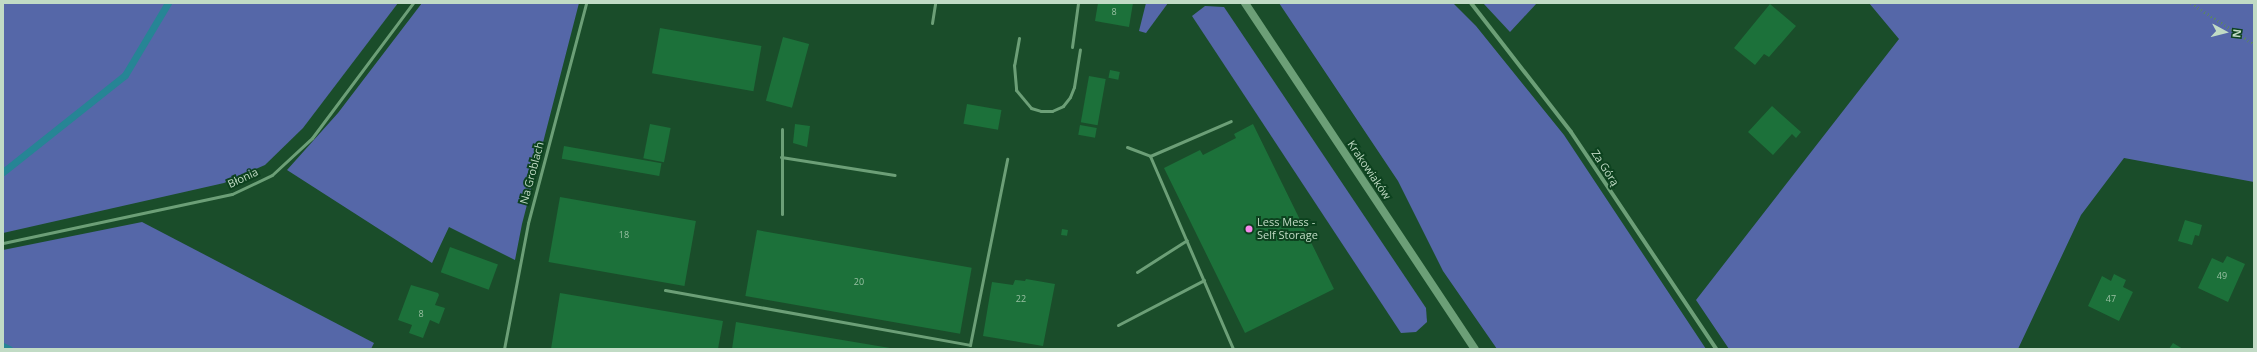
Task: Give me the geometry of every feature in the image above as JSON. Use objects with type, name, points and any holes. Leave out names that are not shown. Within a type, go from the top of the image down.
[{"type":"main road","name":"Krakowiaków","points":[[1245,3],[1475,349]]},
{"type":"street","name":"Za Górą","points":[[1470,3],[1572,132],[1716,349]]},
{"type":"lane","name":"Błonia","points":[[3,243],[232,194],[272,175],[312,138],[413,3]]},
{"type":"lane","name":"Na Groblach","points":[[504,349],[528,223],[586,3]]},
{"type":"lane","points":[[932,23],[935,3]]},
{"type":"lane","points":[[1072,47],[1078,3]]},
{"type":"lane","points":[[1019,38],[1014,66],[1016,90],[1031,108],[1041,111],[1052,111],[1063,106],[1070,97],[1074,87],[1080,49]]},
{"type":"lane","points":[[1127,147],[1150,156],[1231,121]]},
{"type":"lane","points":[[782,129],[782,214]]},
{"type":"lane","points":[[782,156],[895,175]]},
{"type":"lane","points":[[1150,156],[1233,349]]},
{"type":"lane","points":[[665,290],[970,345],[1007,159]]},
{"type":"lane","points":[[1137,272],[1187,240]]},
{"type":"lane","points":[[1118,325],[1204,280]]},
{"type":"path","points":[[2191,3],[2254,44]]},
{"type":"shaded area","points":[[3,3],[398,3],[303,128],[265,165],[224,183],[3,233]]},
{"type":"shaded area","points":[[422,3],[579,3],[522,224],[515,260],[449,227],[432,263],[287,170],[338,113]]},
{"type":"shaded area","points":[[1146,3],[1168,3],[1146,33],[1139,31]]},
{"type":"shaded area","points":[[1279,3],[1453,3],[1476,26],[1564,135],[1706,349],[1497,349],[1443,271],[1398,181]]},
{"type":"shaded area","points":[[1483,3],[1537,3],[1510,32]]},
{"type":"shaded area","points":[[1869,3],[2254,3],[2254,182],[2124,158],[2081,215],[2018,349],[1729,349],[1696,300],[1899,39]]},
{"type":"shaded area","points":[[1205,6],[1224,7],[1426,308],[1427,322],[1416,332],[1401,333],[1192,16]]},
{"type":"shaded area","points":[[142,222],[374,343],[371,349],[3,349],[3,250]]},
{"type":"building","points":[[1098,3],[1133,3],[1129,27],[1095,21]]},
{"type":"building","points":[[1770,4],[1796,26],[1769,57],[1764,54],[1755,65],[1734,48]]},
{"type":"building","points":[[660,28],[761,46],[753,91],[652,73]]},
{"type":"building","points":[[783,37],[809,44],[792,108],[766,101]]},
{"type":"building","points":[[1110,70],[1120,72],[1118,80],[1108,78]]},
{"type":"building","points":[[1089,76],[1106,79],[1098,125],[1081,122]]},
{"type":"building","points":[[967,104],[1001,110],[998,130],[964,124]]},
{"type":"building","points":[[1772,106],[1801,132],[1796,138],[1792,134],[1773,155],[1748,132]]},
{"type":"building","points":[[650,124],[671,128],[664,162],[643,158]]},
{"type":"building","points":[[795,124],[810,126],[807,147],[793,143]]},
{"type":"building","name":"Less Mess - Self Storage","points":[[1253,124],[1334,289],[1245,333],[1164,168],[1200,150],[1203,155],[1236,138],[1234,134]]},
{"type":"building","points":[[1080,125],[1097,128],[1095,138],[1078,135]]},
{"type":"building","points":[[564,146],[661,163],[659,176],[562,159]]},
{"type":"building","points":[[560,197],[696,221],[684,286],[549,262]]},
{"type":"building","points":[[2185,220],[2202,225],[2199,236],[2195,235],[2192,245],[2178,241]]},
{"type":"building","points":[[1062,229],[1068,230],[1067,236],[1061,235]]},
{"type":"building","points":[[757,230],[972,268],[960,334],[745,296]]},
{"type":"building","points":[[450,247],[498,264],[489,290],[441,272]]},
{"type":"building","points":[[2227,256],[2245,264],[2228,302],[2198,288],[2212,258],[2223,263]]},
{"type":"building","points":[[2114,274],[2126,280],[2123,287],[2133,292],[2119,321],[2088,306],[2102,276],[2111,281]]},
{"type":"building","points":[[1026,279],[1055,284],[1043,346],[983,336],[992,282],[1013,285],[1015,280],[1025,281]]},
{"type":"building","points":[[411,285],[438,293],[439,295],[435,305],[445,308],[439,324],[430,320],[423,338],[409,333],[412,325],[398,320]]},
{"type":"building","points":[[560,293],[723,321],[718,349],[551,349]]},
{"type":"building","points":[[736,322],[890,348],[890,349],[732,349]]},
{"type":"building","points":[[2173,343],[2183,349],[2169,349]]},
{"type":"waterway","points":[[3,172],[125,75],[168,3]]},
{"type":"waterway","points":[[3,346],[9,349]]},
{"type":"place","name":"Less Mess - Self Storage","points":[[1249,229]]}]
